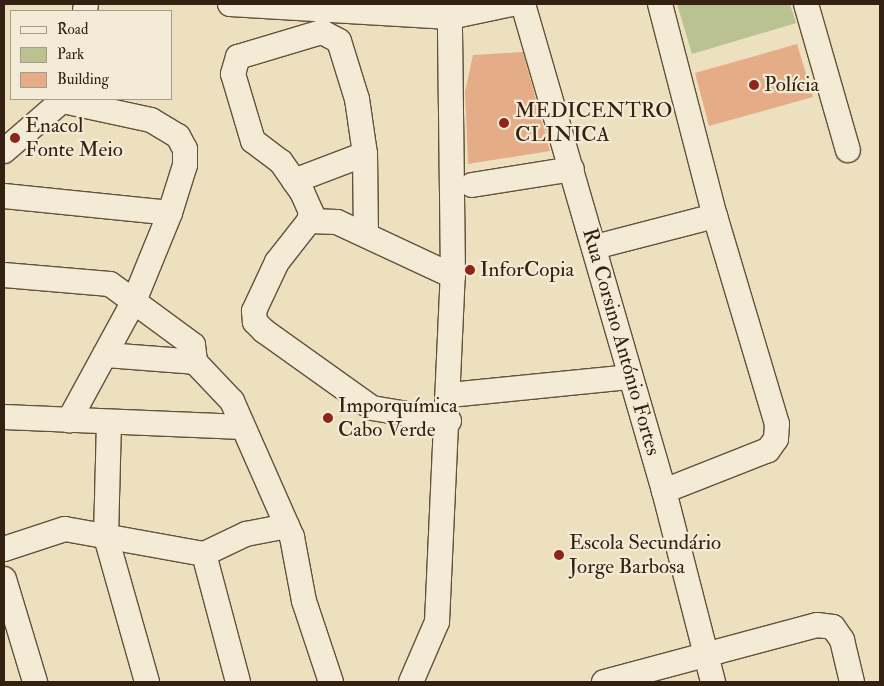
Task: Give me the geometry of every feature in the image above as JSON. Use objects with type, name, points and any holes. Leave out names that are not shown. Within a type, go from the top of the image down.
[{"type":"street","points":[[230,4],[450,17],[512,4]]},
{"type":"street","name":"Rua Corsino António Fortes","points":[[523,4],[595,247],[629,377],[664,491],[713,682]]},
{"type":"street","points":[[660,4],[715,216],[778,424],[776,439],[768,450],[664,491]]},
{"type":"street","points":[[806,4],[848,150]]},
{"type":"street","points":[[411,682],[437,622],[449,421],[453,276],[450,17]]},
{"type":"street","points":[[366,233],[365,154],[357,99],[339,41],[322,32],[238,57],[233,74],[253,141],[281,162],[311,212],[308,221],[277,262],[254,311],[255,322],[372,408],[449,421]]},
{"type":"street","points":[[4,151],[63,100],[152,120],[178,136],[185,149],[185,164],[170,213],[134,302],[69,420]]},
{"type":"street","points":[[294,181],[365,154]]},
{"type":"street","points":[[472,185],[572,169]]},
{"type":"street","points":[[4,196],[170,213]]},
{"type":"street","points":[[595,247],[715,216]]},
{"type":"street","points":[[308,221],[337,222],[366,233],[453,276]]},
{"type":"street","points":[[4,275],[110,284],[192,344],[195,362],[232,401],[287,526],[304,601],[331,682]]},
{"type":"street","points":[[105,355],[195,362]]},
{"type":"street","points":[[449,395],[629,377]]},
{"type":"street","points":[[4,417],[243,427]]},
{"type":"street","points":[[109,422],[106,537],[147,682]]},
{"type":"street","points":[[4,549],[65,529],[204,554],[246,534],[287,526]]},
{"type":"street","points":[[204,554],[238,682]]},
{"type":"street","points":[[4,579],[35,682]]},
{"type":"street","points":[[604,682],[817,625],[833,627],[842,640],[852,682]]},
{"type":"green space","points":[[677,4],[790,4],[796,23],[692,54]]},
{"type":"building","name":"Polícia","points":[[797,44],[813,97],[709,126],[695,73]]},
{"type":"building","name":"MEDICENTRO CLINICA","points":[[523,52],[550,151],[468,164],[465,92],[473,55]]},
{"type":"place","name":"Polícia","points":[[754,85]]},
{"type":"place","name":"MEDICENTRO CLINICA","points":[[504,123]]},
{"type":"place","name":"Enacol Fonte Meio","points":[[15,138]]},
{"type":"place","name":"InforCopia","points":[[470,270]]},
{"type":"place","name":"Imporquímica Cabo Verde","points":[[328,418]]},
{"type":"place","name":"Escola Secundário Jorge Barbosa","points":[[559,555]]}]
